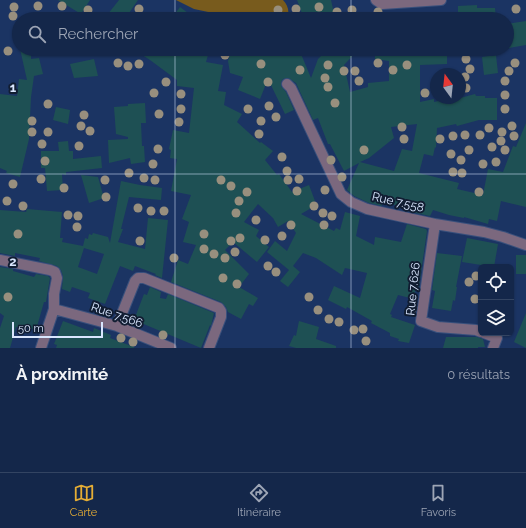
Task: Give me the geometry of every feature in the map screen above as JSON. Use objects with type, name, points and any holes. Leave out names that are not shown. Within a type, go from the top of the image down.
[{"type":"street","points":[[376,0],[382,4],[441,0]]},
{"type":"street","name":"Rue 7.558","points":[[287,84],[291,88],[341,194],[351,202],[367,209],[435,224],[484,232],[526,245]]},
{"type":"street","name":"Rue 7.626","points":[[435,224],[421,321],[438,327],[478,331]]},
{"type":"street","points":[[0,260],[55,272],[57,278],[54,294],[54,309],[40,348]]},
{"type":"street","points":[[118,326],[135,281],[138,278],[144,278],[221,310],[221,317],[209,348]]},
{"type":"street","name":"Rue 7.566","points":[[54,309],[118,326],[152,345],[171,348]]},
{"type":"street","points":[[492,336],[497,338],[493,348]]},
{"type":"shaded area","points":[[176,0],[283,0],[287,6],[288,12],[208,12],[194,9]]},
{"type":"building","points":[[58,0],[90,0],[82,12],[78,12]]},
{"type":"building","points":[[119,0],[138,0],[130,12],[110,12]]},
{"type":"building","points":[[297,0],[331,0],[334,12],[301,12]]},
{"type":"building","points":[[477,5],[477,8],[495,8],[495,12],[458,12],[458,6]]},
{"type":"building","points":[[180,7],[187,12],[176,12]]},
{"type":"building","points":[[526,21],[526,45],[514,47],[514,23]]},
{"type":"building","points":[[22,56],[31,56],[31,59],[39,58],[43,74],[34,76],[31,97],[29,139],[20,177],[6,173],[7,171],[0,168],[0,94],[17,96],[19,79],[27,80]]},
{"type":"building","points":[[144,56],[208,56],[206,62],[223,65],[218,91],[226,92],[224,105],[242,114],[237,122],[260,143],[261,142],[273,151],[265,160],[277,175],[279,174],[292,192],[309,185],[315,201],[311,203],[313,207],[301,214],[334,231],[336,228],[340,230],[345,212],[360,216],[356,236],[374,245],[375,237],[401,242],[407,224],[426,229],[427,231],[419,287],[416,287],[414,299],[398,295],[390,314],[392,315],[391,317],[415,325],[409,343],[398,341],[399,339],[390,336],[390,333],[371,323],[372,321],[347,307],[346,309],[328,300],[334,286],[360,298],[367,273],[345,268],[342,275],[316,258],[303,253],[293,266],[300,272],[288,287],[280,281],[289,270],[267,252],[275,241],[287,251],[296,233],[288,221],[278,227],[273,218],[258,204],[244,222],[259,230],[256,236],[269,247],[257,262],[233,242],[225,250],[249,274],[239,287],[258,298],[253,306],[249,304],[241,319],[228,312],[226,307],[221,302],[171,282],[178,260],[188,264],[196,245],[183,242],[189,222],[182,219],[191,195],[171,191],[177,159],[170,158],[171,150],[169,149],[173,130],[189,133],[194,88],[177,86],[177,80]]},
{"type":"building","points":[[230,56],[302,56],[311,78],[318,59],[321,56],[352,56],[344,65],[350,92],[368,87],[368,83],[389,81],[389,61],[375,59],[375,56],[447,56],[447,64],[420,65],[420,102],[430,100],[430,104],[466,104],[466,96],[475,94],[476,96],[485,96],[485,98],[497,98],[497,120],[479,120],[457,126],[456,124],[437,128],[436,148],[435,147],[433,156],[424,154],[419,173],[459,183],[457,189],[483,195],[488,169],[503,172],[513,146],[516,147],[526,123],[526,207],[501,201],[497,221],[489,219],[488,224],[433,210],[430,216],[411,212],[412,209],[382,202],[382,206],[369,203],[354,196],[347,190],[359,163],[344,171],[330,144],[328,144],[318,118],[313,120],[296,83],[288,78],[283,79],[281,82],[281,86],[286,92],[294,110],[285,114],[268,79],[260,99],[238,90],[243,77],[230,73],[228,61]],"holes":[[[417,124],[412,151],[402,149],[394,171],[360,162],[369,158],[394,138],[391,127]]]},
{"type":"building","points":[[496,56],[498,73],[484,75],[482,57]]},
{"type":"building","points":[[94,59],[98,76],[74,78],[70,64]]},
{"type":"building","points":[[145,103],[146,123],[141,123],[142,146],[144,146],[145,162],[131,164],[130,158],[109,163],[108,140],[128,139],[128,137],[116,134],[114,107]]},
{"type":"building","points":[[56,107],[70,110],[68,124],[53,120]]},
{"type":"building","points":[[68,141],[69,151],[73,151],[73,159],[101,156],[102,168],[66,172],[66,175],[62,174],[63,190],[47,191],[45,168],[41,168],[41,151],[59,151],[58,142]]},
{"type":"building","points":[[81,175],[98,177],[104,198],[89,203]]},
{"type":"building","points":[[121,181],[162,188],[161,200],[129,197],[121,229],[123,229],[118,242],[145,249],[148,218],[168,220],[162,278],[155,275],[156,274],[135,266],[133,271],[120,266],[105,304],[88,298],[90,293],[72,287],[70,292],[62,289],[63,276],[61,270],[57,266],[39,261],[40,258],[15,253],[15,256],[0,253],[0,210],[26,212],[27,209],[62,212],[60,238],[63,238],[62,242],[83,246],[85,238],[88,239],[89,234],[92,235],[93,233],[108,237],[110,243]],"holes":[[[84,248],[104,254],[97,274],[78,267]]]},
{"type":"building","points":[[467,238],[498,244],[495,264],[478,264],[462,262]]},
{"type":"building","points":[[437,253],[462,256],[455,301],[453,300],[451,311],[432,308],[435,291],[432,290]]},
{"type":"building","points":[[516,255],[526,255],[526,274],[516,274]]},
{"type":"building","points":[[0,267],[13,269],[13,271],[34,277],[36,274],[48,276],[50,278],[46,302],[44,302],[36,330],[25,327],[25,329],[16,327],[10,348],[0,348],[0,328],[4,316],[0,313]]},
{"type":"building","points":[[150,287],[161,292],[160,298],[166,299],[168,294],[214,313],[211,326],[210,325],[201,348],[134,320],[144,294],[147,295]]},
{"type":"building","points":[[526,313],[526,348],[514,342]]},
{"type":"building","points":[[63,321],[93,332],[94,328],[111,335],[110,338],[134,348],[56,348],[57,345],[54,344]]},
{"type":"building","points":[[299,321],[319,327],[316,339],[336,346],[336,348],[296,348],[289,346],[294,335],[296,336]]},
{"type":"building","points":[[446,337],[477,337],[483,339],[485,347],[443,348]]}]
